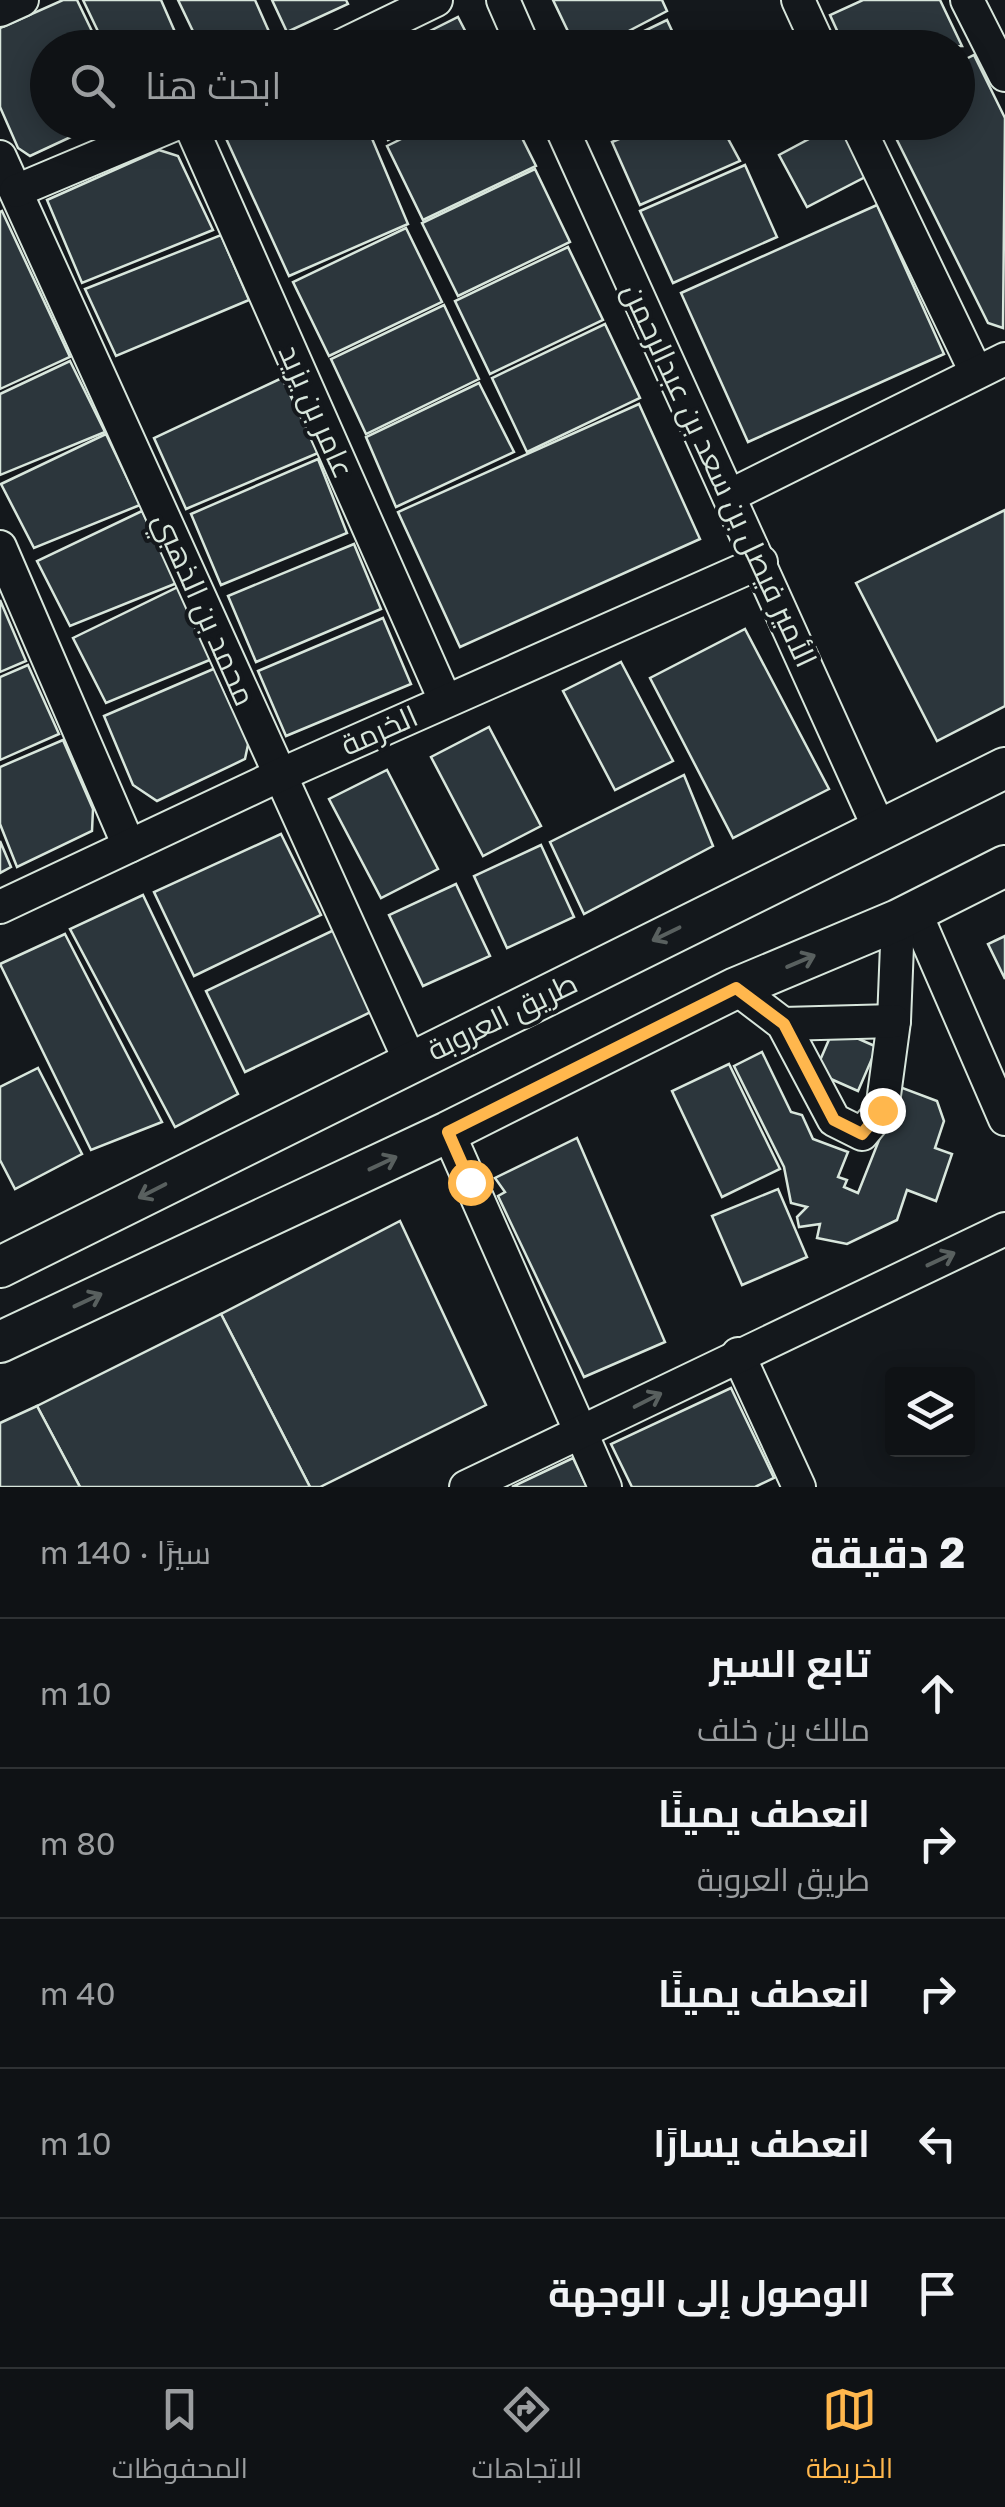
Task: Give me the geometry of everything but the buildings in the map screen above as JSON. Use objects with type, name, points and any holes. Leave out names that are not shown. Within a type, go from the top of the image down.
[{"type":"main road","name":"طريق العروبة","points":[[0,1267],[1005,768]]},
{"type":"main road","points":[[0,1342],[448,1132],[736,988],[906,916],[1005,866]]},
{"type":"street","points":[[0,10],[22,0]]},
{"type":"street","points":[[374,30],[436,0]]},
{"type":"street","points":[[503,0],[516,30]]},
{"type":"street","points":[[798,0],[812,30]]},
{"type":"street","points":[[967,0],[1005,75]]},
{"type":"street","points":[[16,191],[137,140]]},
{"type":"street","name":"عامر بن يزيد","points":[[197,140],[445,700]]},
{"type":"street","name":"الأمير فيصل بن سعد بن عبدالرحمن","points":[[566,140],[879,828]]},
{"type":"street","points":[[729,496],[990,365],[866,140]]},
{"type":"street","name":"محمد بن الذهبي","points":[[0,156],[410,1061]]},
{"type":"street","points":[[0,547],[129,846]]},
{"type":"street","name":"الخرمة","points":[[0,907],[445,700],[761,562]]},
{"type":"street","points":[[736,988],[784,1024],[834,1120],[862,1134],[882,1110],[906,916]]},
{"type":"street","points":[[906,916],[1005,1119]]},
{"type":"street","points":[[784,1024],[894,1021]]},
{"type":"street","points":[[448,1132],[605,1487]]},
{"type":"street","points":[[466,1487],[1005,1228]]},
{"type":"street","points":[[738,1354],[800,1487]]},
{"type":"route","points":[[470,1182],[448,1132],[736,988],[784,1024],[834,1120],[862,1134],[882,1110]]}]
